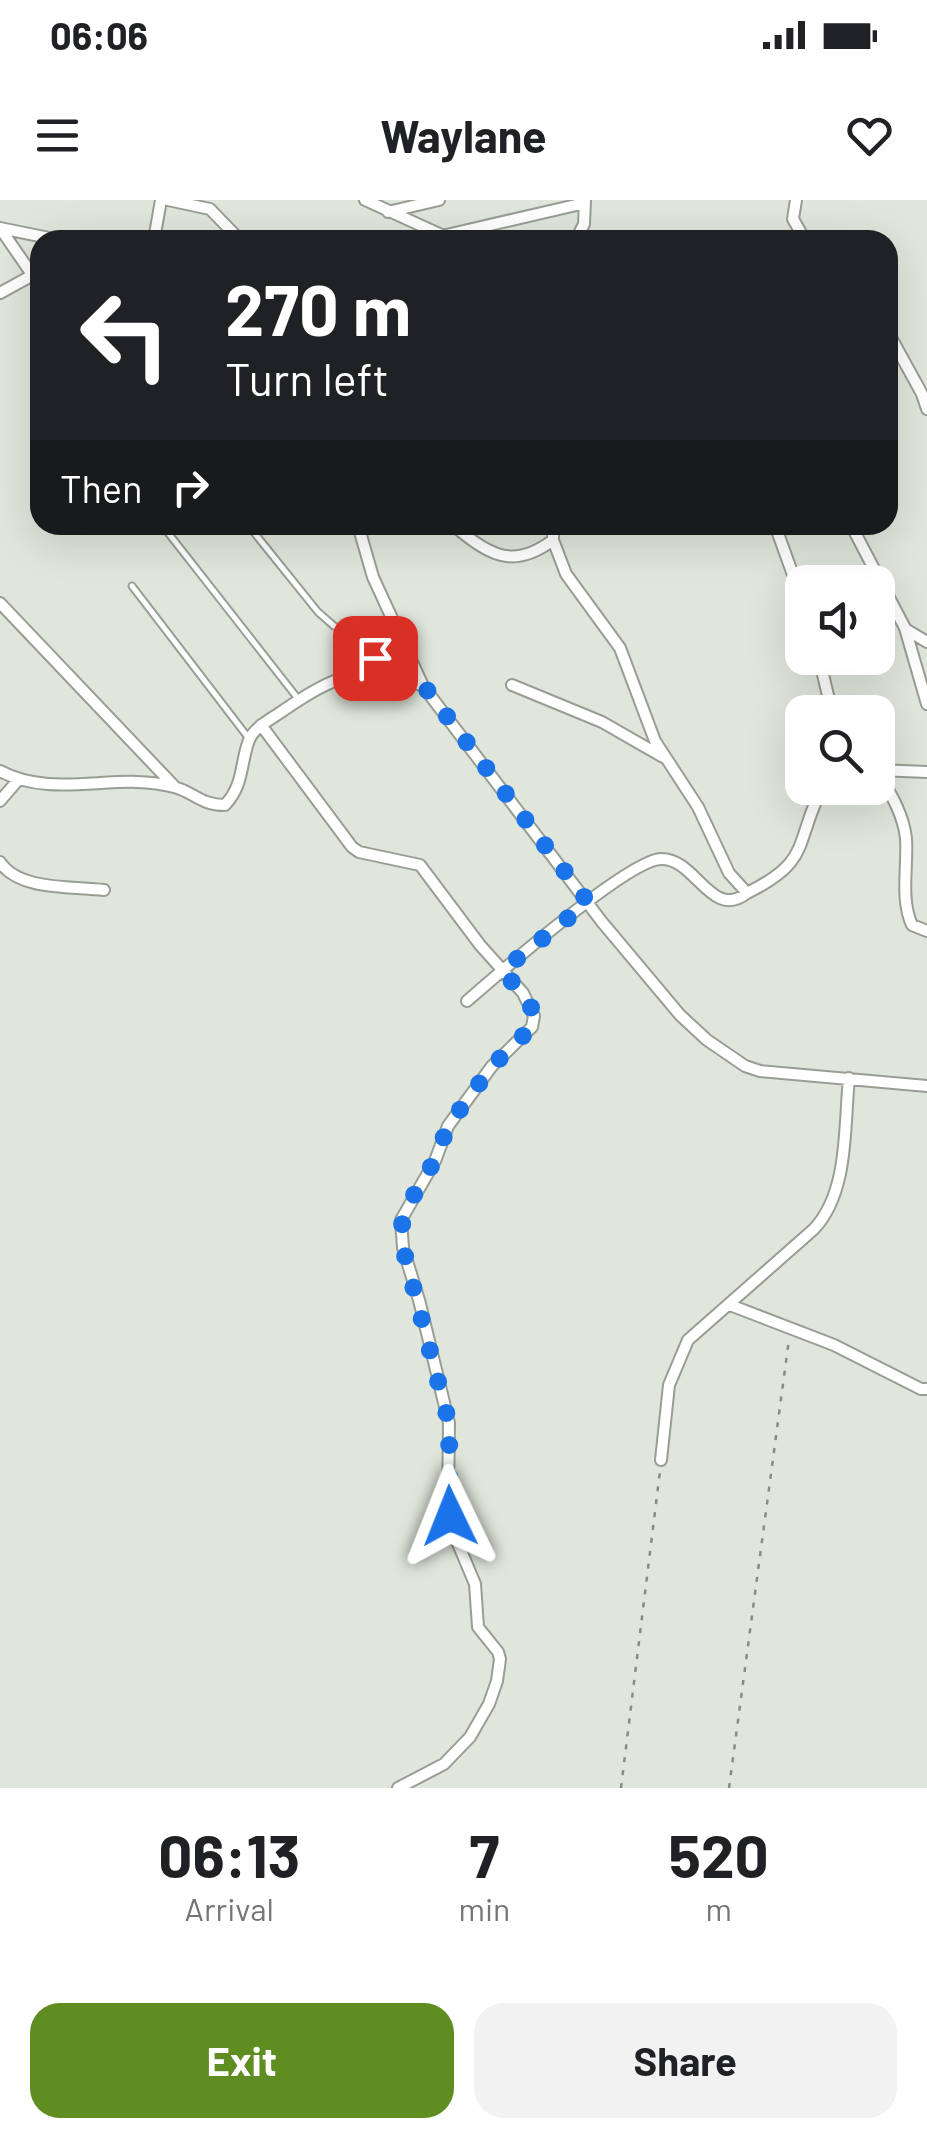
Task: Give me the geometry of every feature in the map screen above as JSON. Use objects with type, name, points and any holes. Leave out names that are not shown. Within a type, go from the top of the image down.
[{"type":"street","points":[[156,230],[164,200],[212,204],[232,230]]},
{"type":"street","points":[[366,200],[429,230]]},
{"type":"street","points":[[387,212],[440,200]]},
{"type":"street","points":[[796,200],[793,219],[799,230]]},
{"type":"street","points":[[478,230],[585,201],[581,230]]},
{"type":"street","points":[[0,228],[30,234]]},
{"type":"street","points":[[0,228],[30,274]]},
{"type":"street","points":[[0,292],[30,277]]},
{"type":"street","points":[[898,350],[927,409]]},
{"type":"street","points":[[361,535],[373,576],[424,686],[588,902],[680,1014],[727,1054],[760,1071],[927,1086]]},
{"type":"street","points":[[464,535],[478,546],[504,556],[536,553],[554,540]]},
{"type":"street","points":[[554,535],[566,574],[620,648],[645,720],[664,758],[698,808],[729,873],[746,893]]},
{"type":"street","points":[[779,535],[789,565]]},
{"type":"street","points":[[856,535],[905,628],[927,704]]},
{"type":"street","points":[[0,603],[175,787],[208,805],[225,805],[240,783],[249,739],[261,725],[346,674],[376,673],[424,686]]},
{"type":"street","points":[[905,628],[927,642]]},
{"type":"street","points":[[512,685],[602,722],[664,758]]},
{"type":"street","points":[[261,725],[352,846],[359,852],[420,865],[531,1007],[532,1027],[492,1066],[448,1126],[435,1160],[405,1210],[401,1234],[449,1423],[448,1502],[454,1534],[476,1584],[478,1627],[498,1652],[497,1681],[481,1720],[459,1750],[425,1776],[398,1788]]},
{"type":"street","points":[[0,771],[19,779],[61,785],[137,783],[175,787]]},
{"type":"street","points":[[895,771],[927,772]]},
{"type":"street","points":[[0,801],[19,779]]},
{"type":"street","points":[[895,804],[906,836],[906,912],[912,925],[927,930]]},
{"type":"street","points":[[466,1001],[588,902],[646,864],[662,859],[686,871],[714,896],[727,902],[772,881],[790,867],[800,850],[816,805]]},
{"type":"street","points":[[0,862],[7,872],[22,880],[104,890]]},
{"type":"street","points":[[661,1460],[669,1386],[688,1340],[814,1229],[830,1206],[838,1180],[849,1078]]},
{"type":"street","points":[[730,1305],[834,1344],[925,1392]]},
{"type":"lane","points":[[170,535],[299,700]]},
{"type":"lane","points":[[256,535],[318,612],[359,639],[390,676]]},
{"type":"lane","points":[[132,586],[249,739]]},
{"type":"path","points":[[729,1788],[791,1328]]},
{"type":"path","points":[[620,1788],[661,1460]]},
{"type":"route","points":[[375,658],[390,676],[424,686],[588,902],[503,970],[531,1007],[532,1027],[492,1066],[448,1126],[435,1160],[402,1220],[403,1248],[449,1423],[450,1516]]}]
